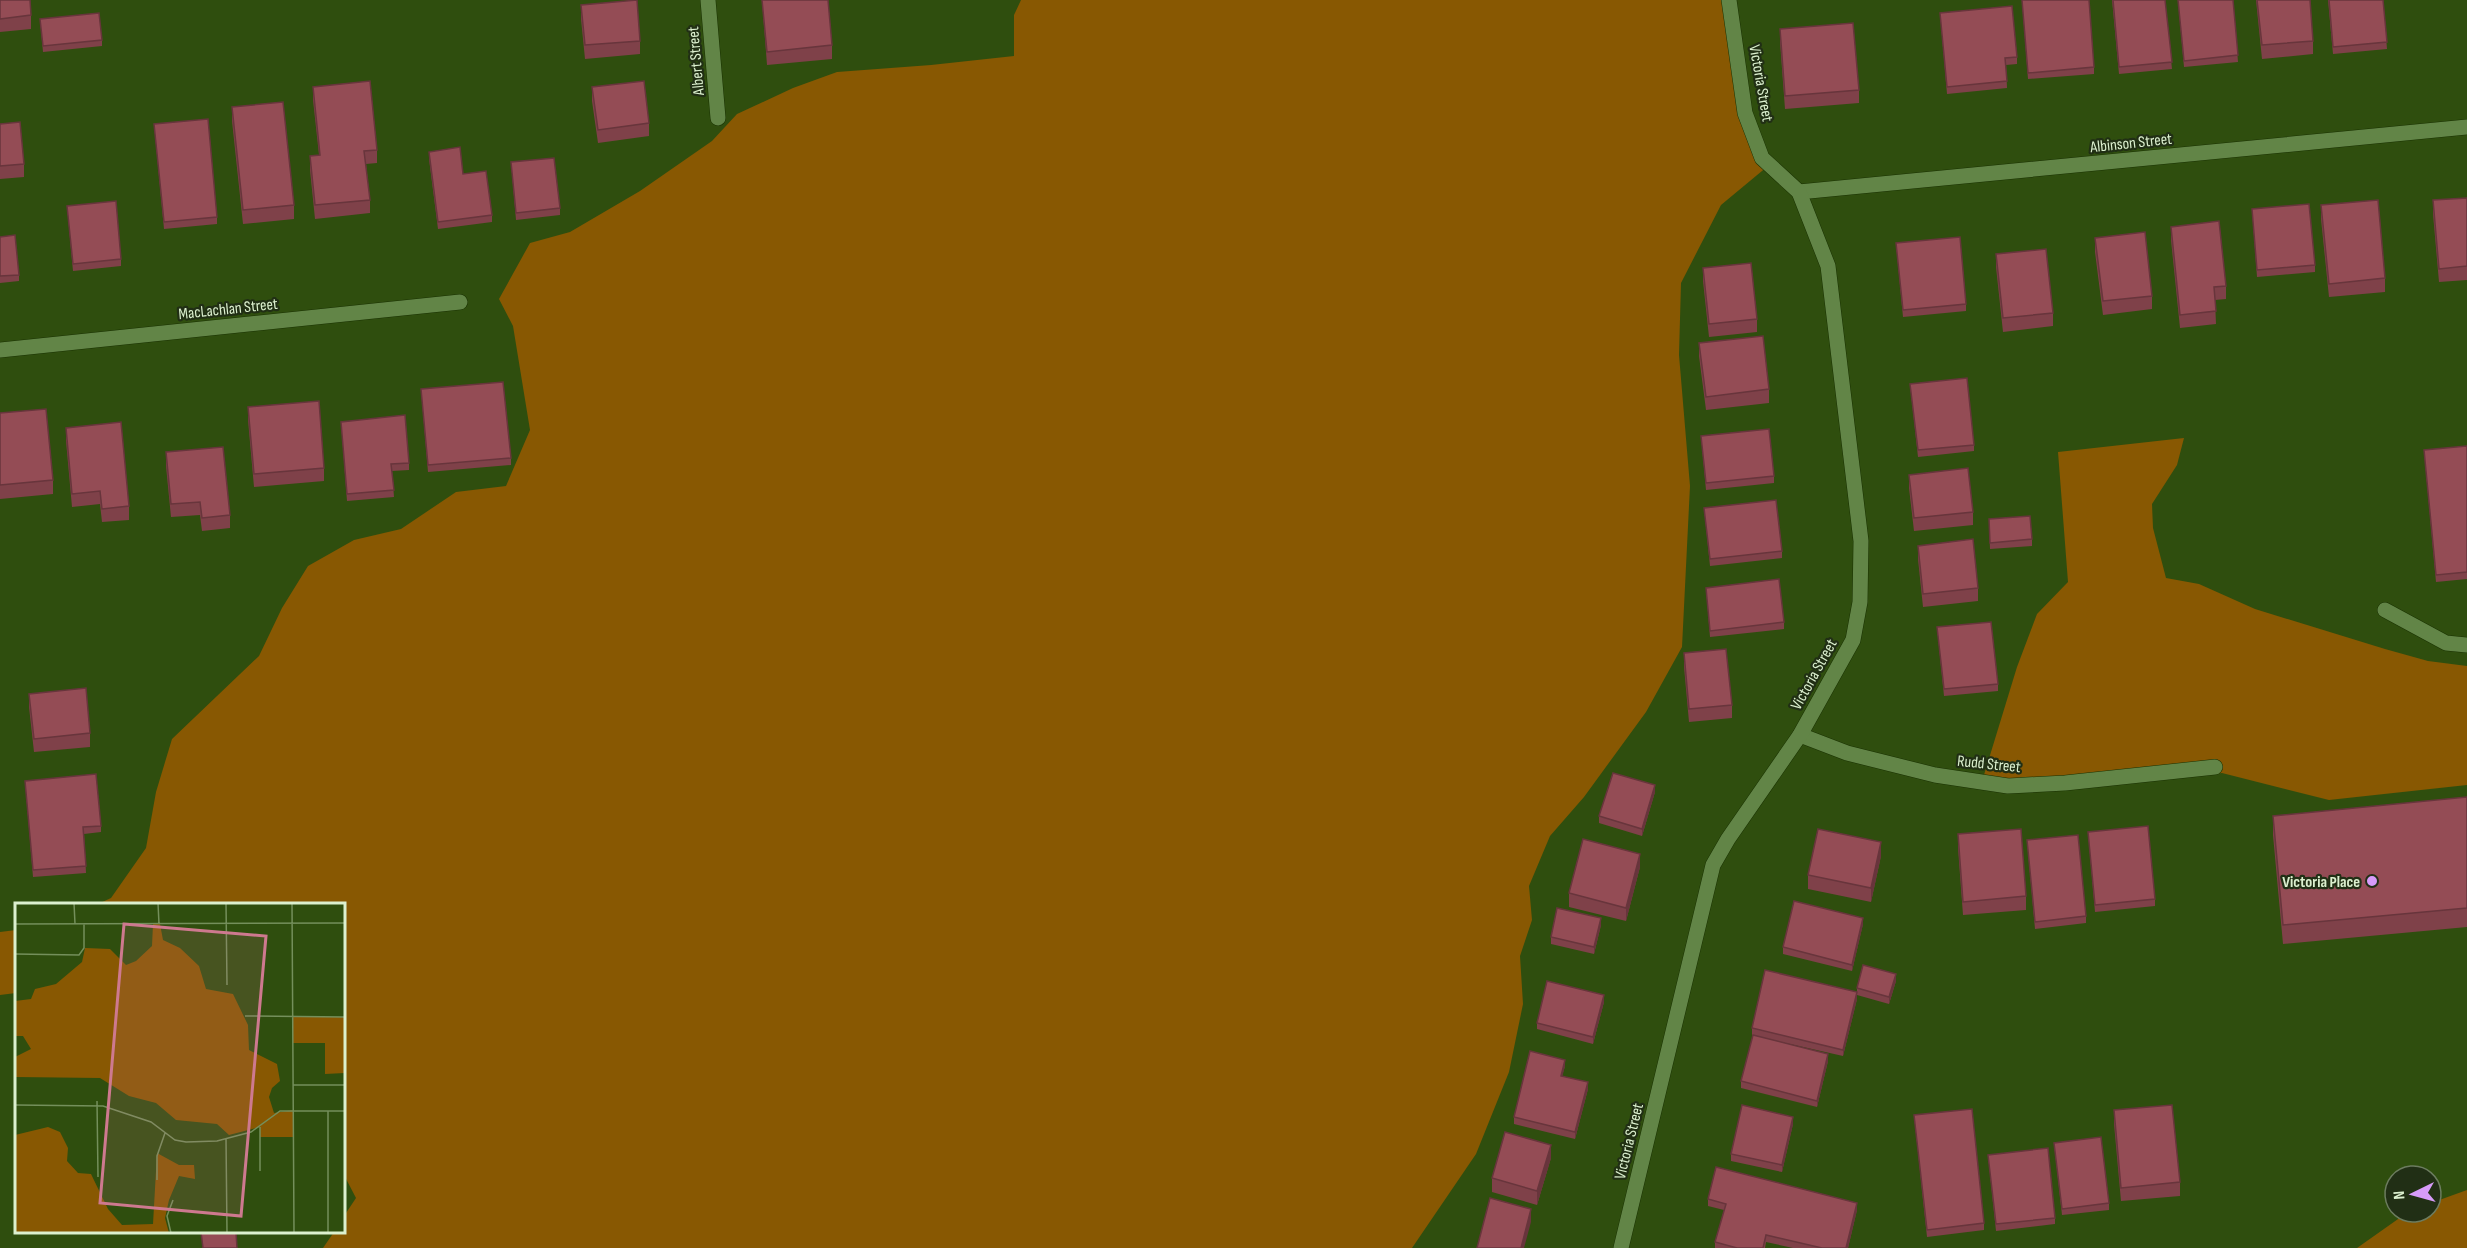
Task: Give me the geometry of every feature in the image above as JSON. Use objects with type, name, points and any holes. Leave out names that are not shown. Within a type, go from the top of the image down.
[{"type":"street","name":"Albert Street","points":[[708,0],[718,118]]},
{"type":"street","name":"Victoria Street","points":[[1621,1248],[1713,866],[1728,839],[1800,735],[1853,640],[1860,602],[1861,541],[1828,266],[1799,192],[1762,158],[1745,112],[1729,0]]},
{"type":"street","name":"Albinson Street","points":[[1799,192],[2467,127]]},
{"type":"street","name":"MacLachlan Street","points":[[0,350],[460,302]]},
{"type":"street","points":[[2385,610],[2446,643],[2467,645]]},
{"type":"street","name":"Rudd Street","points":[[1800,735],[1848,753],[1935,775],[2008,786],[2065,783],[2216,767]]},
{"type":"shaded area","points":[[1021,0],[1725,0],[1741,114],[1768,166],[1721,205],[1681,283],[1679,355],[1690,486],[1682,647],[1646,712],[1584,797],[1550,836],[1529,886],[1532,920],[1520,956],[1523,1004],[1509,1072],[1476,1154],[1412,1248],[323,1248],[333,1233],[345,1233],[345,1214],[356,1198],[345,1177],[345,903],[100,903],[111,898],[146,848],[156,792],[172,739],[259,656],[282,608],[308,566],[354,540],[401,529],[456,492],[506,486],[530,430],[513,326],[499,299],[530,243],[570,232],[640,191],[712,141],[737,114],[793,88],[837,72],[1014,56],[1014,15]]},
{"type":"shaded area","points":[[2184,438],[2177,465],[2152,504],[2153,528],[2166,578],[2199,584],[2255,609],[2385,649],[2428,661],[2467,666],[2467,785],[2329,800],[2222,773],[2012,793],[1980,788],[2017,667],[2037,614],[2068,582],[2058,452]]},
{"type":"shaded area","points":[[15,930],[15,993],[0,995],[0,932]]},
{"type":"shaded area","points":[[2467,1190],[2467,1248],[2357,1248],[2391,1224],[2443,1224],[2443,1199]]},
{"type":"building","points":[[0,0],[30,0],[31,15],[0,19]]},
{"type":"building","points":[[637,0],[640,41],[585,45],[581,5]]},
{"type":"building","points":[[762,0],[828,0],[832,45],[767,52]]},
{"type":"building","points":[[2022,0],[2089,0],[2094,67],[2028,73]]},
{"type":"building","points":[[2113,0],[2165,0],[2172,62],[2119,67]]},
{"type":"building","points":[[2178,0],[2233,0],[2238,55],[2184,61]]},
{"type":"building","points":[[2257,0],[2310,0],[2313,41],[2262,45]]},
{"type":"building","points":[[2329,0],[2383,0],[2387,42],[2333,47]]},
{"type":"building","points":[[2012,6],[2017,57],[2005,58],[2007,81],[1947,87],[1940,13]]},
{"type":"building","points":[[99,13],[102,40],[43,46],[40,19]]},
{"type":"building","points":[[1853,23],[1859,90],[1785,96],[1780,29]]},
{"type":"building","points":[[370,81],[377,150],[364,151],[370,200],[315,205],[310,156],[320,155],[313,87]]},
{"type":"building","points":[[644,81],[649,123],[598,130],[592,87]]},
{"type":"building","points":[[283,102],[294,205],[243,210],[232,107]]},
{"type":"building","points":[[208,119],[217,217],[164,222],[154,124]]},
{"type":"building","points":[[20,122],[24,164],[0,166],[0,124]]},
{"type":"building","points":[[460,147],[463,174],[486,171],[492,215],[438,222],[429,152]]},
{"type":"building","points":[[554,158],[560,208],[516,213],[511,162]]},
{"type":"building","points":[[2467,198],[2467,266],[2439,269],[2433,200]]},
{"type":"building","points":[[2378,200],[2385,278],[2329,284],[2321,205]]},
{"type":"building","points":[[116,201],[121,259],[73,264],[67,206]]},
{"type":"building","points":[[2309,204],[2315,265],[2257,270],[2252,209]]},
{"type":"building","points":[[2219,221],[2226,286],[2214,287],[2216,311],[2180,315],[2171,227]]},
{"type":"building","points":[[2145,232],[2152,296],[2103,301],[2095,238]]},
{"type":"building","points":[[15,235],[19,275],[0,276],[0,237]]},
{"type":"building","points":[[1960,237],[1966,304],[1903,310],[1896,243]]},
{"type":"building","points":[[2046,249],[2053,313],[2003,318],[1996,254]]},
{"type":"building","points":[[1751,263],[1757,319],[1709,324],[1703,268]]},
{"type":"building","points":[[1763,336],[1769,389],[1706,397],[1699,343]]},
{"type":"building","points":[[1967,378],[1974,445],[1918,450],[1910,384]]},
{"type":"building","points":[[503,382],[511,458],[428,465],[421,389]]},
{"type":"building","points":[[319,401],[324,468],[254,474],[248,407]]},
{"type":"building","points":[[46,409],[53,480],[0,485],[0,413]]},
{"type":"building","points":[[405,415],[409,463],[391,464],[394,490],[347,494],[341,422]]},
{"type":"building","points":[[121,422],[129,506],[102,509],[100,491],[72,494],[66,428]]},
{"type":"building","points":[[1769,429],[1774,476],[1706,483],[1701,436]]},
{"type":"building","points":[[2467,446],[2467,572],[2436,575],[2424,450]]},
{"type":"building","points":[[223,447],[230,515],[202,518],[200,502],[171,504],[166,452]]},
{"type":"building","points":[[1968,468],[1973,512],[1914,518],[1909,475]]},
{"type":"building","points":[[1776,500],[1782,551],[1710,559],[1704,508]]},
{"type":"building","points":[[2030,516],[2032,539],[1990,543],[1989,519]]},
{"type":"building","points":[[1973,539],[1978,588],[1923,594],[1918,546]]},
{"type":"building","points":[[1779,579],[1784,622],[1710,631],[1706,588]]},
{"type":"building","points":[[1991,622],[1998,684],[1944,689],[1937,627]]},
{"type":"building","points":[[1726,649],[1732,705],[1689,709],[1684,653]]},
{"type":"building","points":[[86,688],[90,733],[34,739],[29,694]]},
{"type":"building","points":[[1613,773],[1655,785],[1642,829],[1599,816]]},
{"type":"building","points":[[96,774],[101,826],[83,827],[86,866],[33,870],[25,781]]},
{"type":"building","name":"Victoria Place","points":[[2467,797],[2467,908],[2283,925],[2273,816]]},
{"type":"building","points":[[2148,826],[2155,899],[2095,905],[2088,832]]},
{"type":"building","points":[[1818,829],[1881,842],[1871,888],[1808,875]]},
{"type":"building","points":[[2021,829],[2026,896],[1963,902],[1958,834]]},
{"type":"building","points":[[2078,835],[2086,916],[2035,922],[2027,840]]},
{"type":"building","points":[[1583,839],[1640,854],[1626,908],[1569,893]]},
{"type":"building","points":[[1794,901],[1863,918],[1852,965],[1783,947]]},
{"type":"building","points":[[1557,908],[1601,918],[1594,947],[1551,937]]},
{"type":"building","points":[[1863,965],[1896,974],[1889,997],[1857,988]]},
{"type":"building","points":[[1765,970],[1857,992],[1843,1050],[1752,1028]]},
{"type":"building","points":[[1547,981],[1604,995],[1593,1037],[1537,1023]]},
{"type":"building","points":[[1753,1035],[1828,1054],[1817,1101],[1741,1081]]},
{"type":"building","points":[[1530,1051],[1565,1060],[1561,1076],[1588,1082],[1575,1132],[1514,1117]]},
{"type":"building","points":[[1742,1105],[1793,1117],[1782,1165],[1731,1154]]},
{"type":"building","points":[[2172,1105],[2180,1182],[2121,1188],[2114,1110]]},
{"type":"building","points":[[1972,1109],[1984,1223],[1927,1230],[1914,1115]]},
{"type":"building","points":[[1505,1132],[1551,1145],[1537,1191],[1492,1178]]},
{"type":"building","points":[[2101,1137],[2109,1203],[2062,1209],[2054,1143]]},
{"type":"building","points":[[2048,1148],[2055,1218],[1996,1224],[1988,1155]]},
{"type":"building","points":[[1716,1167],[1857,1203],[1846,1248],[1822,1248],[1766,1235],[1763,1248],[1737,1248],[1715,1242],[1726,1204],[1708,1199]]},
{"type":"building","points":[[1490,1198],[1531,1209],[1521,1248],[1477,1248]]},
{"type":"building","points":[[201,1233],[236,1233],[237,1248],[203,1248]]},
{"type":"place","name":"Victoria Place","points":[[2372,881]]}]
